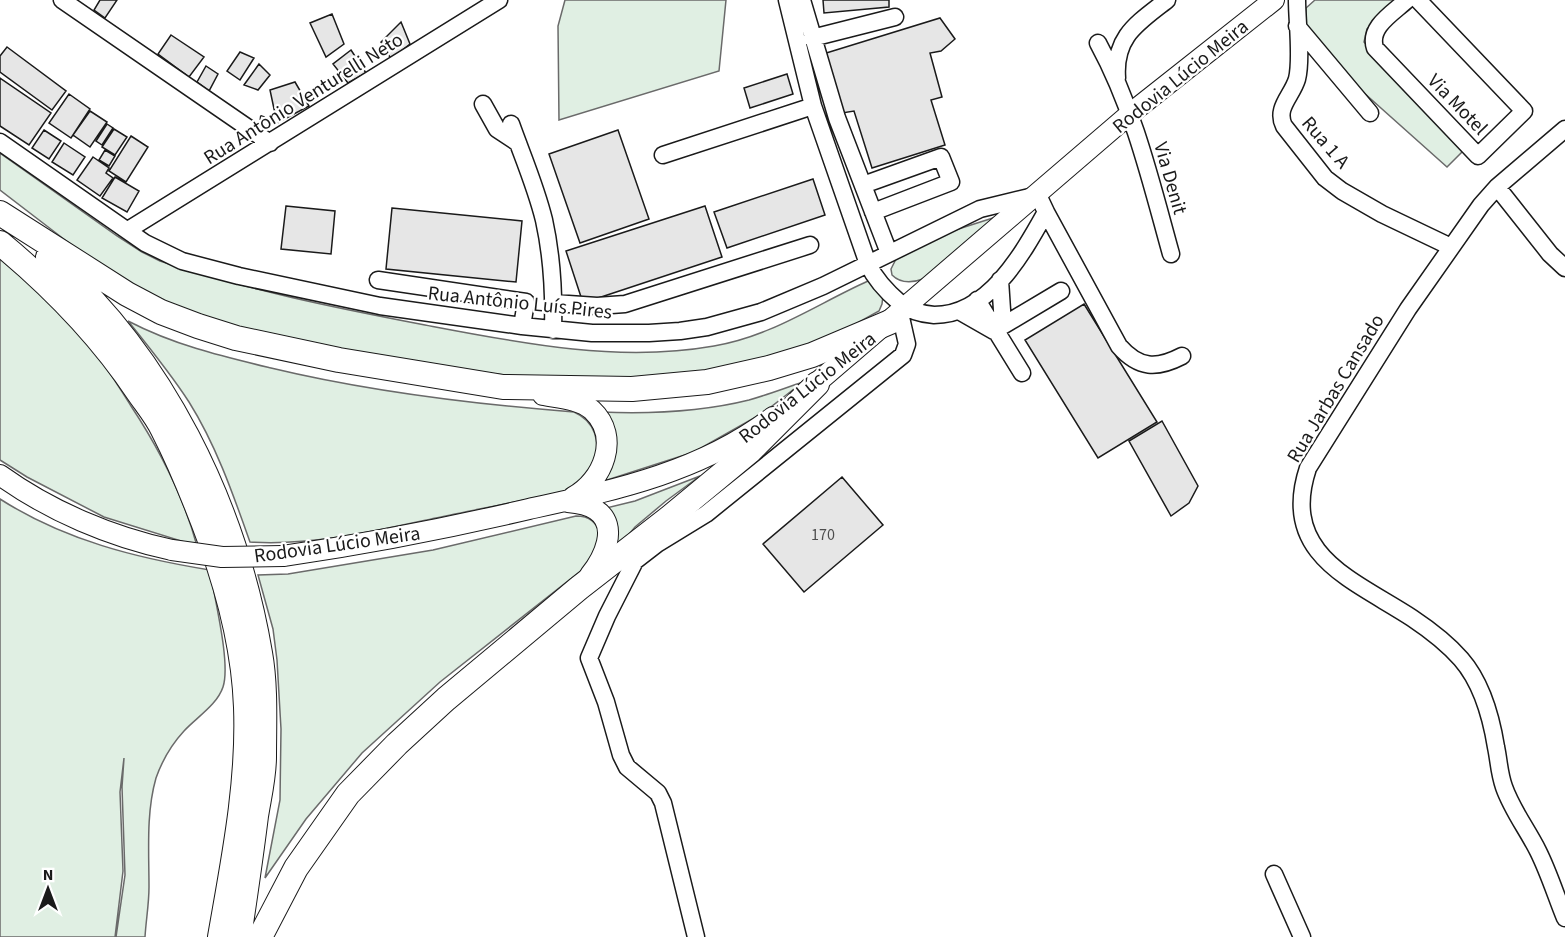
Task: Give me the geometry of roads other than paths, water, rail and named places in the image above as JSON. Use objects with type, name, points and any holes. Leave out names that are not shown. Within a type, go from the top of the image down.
[{"type":"highway","points":[[0,215],[127,294],[162,312],[198,326],[236,338],[339,360],[502,387],[632,389],[707,382],[769,368],[812,355],[899,314]]},
{"type":"highway","points":[[0,215],[63,270],[156,381],[180,421],[217,501],[242,574],[260,655],[264,760],[239,937]]},
{"type":"highway","points":[[0,243],[36,273],[84,321],[118,363],[162,428],[196,503],[224,581],[242,656],[246,707],[245,760],[220,937]]},
{"type":"highway","points":[[260,937],[296,868],[348,794],[396,744],[446,699],[579,588],[630,556],[750,451],[817,384]]},
{"type":"main road","name":"Rodovia Lúcio Meira","points":[[0,475],[36,498],[88,524],[134,541],[172,550],[222,557],[284,556],[367,543],[566,501],[651,479],[695,462],[743,438],[817,384],[899,314],[1042,203],[1131,113],[1258,9],[1274,0]]},
{"type":"main road","points":[[502,387],[583,404],[599,418],[607,440],[602,468],[589,487],[566,501]]},
{"type":"main road","points":[[566,501],[596,510],[605,522],[607,530],[603,556],[579,588]]},
{"type":"street","points":[[62,0],[270,142]]},
{"type":"street","name":"Rua Antônio Venturelli Neto","points":[[128,230],[499,0]]},
{"type":"street","points":[[696,937],[663,803],[658,793],[627,767],[589,658],[630,556],[657,544],[706,514],[903,355],[907,344],[899,314],[868,264],[813,106],[787,0]]},
{"type":"street","points":[[802,0],[837,118],[889,253]]},
{"type":"street","points":[[1118,82],[1117,59],[1126,34],[1167,0]]},
{"type":"street","name":"Rua 1 A","points":[[1297,0],[1298,76],[1280,114],[1288,133],[1325,178],[1342,191],[1382,214],[1451,247]]},
{"type":"street","name":"Via Motel","points":[[1407,0],[1375,31],[1373,39],[1375,48],[1479,156],[1524,111],[1418,0]]},
{"type":"street","points":[[812,38],[895,17]]},
{"type":"street","points":[[1297,26],[1370,113]]},
{"type":"street","name":"Via Denit","points":[[1098,43],[1131,113],[1171,254]]},
{"type":"street","points":[[483,104],[497,129],[518,143]]},
{"type":"street","points":[[663,156],[813,106]]},
{"type":"street","points":[[511,124],[544,221],[554,303],[553,330]]},
{"type":"street","name":"Rua Jarbas Cansado","points":[[1565,129],[1497,187],[1451,247],[1408,309],[1308,468],[1303,483],[1301,512],[1304,526],[1311,540],[1332,567],[1431,632],[1449,646],[1473,675],[1490,718],[1499,769],[1511,805],[1537,849],[1565,918]]},
{"type":"street","name":"Rua Antônio Luís Pires","points":[[0,142],[145,243],[172,257],[239,276],[380,306],[553,330],[592,333],[650,333],[707,327],[752,315],[793,300],[980,209],[1042,203]]},
{"type":"street","points":[[863,185],[941,157],[951,182],[873,212]]},
{"type":"street","points":[[1497,187],[1550,254],[1565,268]]},
{"type":"street","points":[[899,314],[931,315],[959,311],[977,300],[1000,280],[1020,256],[1042,203]]},
{"type":"street","points":[[1042,203],[1124,352],[1141,362],[1154,365],[1163,365],[1182,356]]},
{"type":"street","points":[[554,303],[597,306],[625,304],[810,245]]},
{"type":"street","points":[[378,280],[526,302],[522,326]]},
{"type":"street","points":[[999,328],[1000,280]]},
{"type":"street","points":[[999,328],[1061,291]]},
{"type":"street","points":[[977,300],[999,328],[1022,373]]},
{"type":"street","points":[[959,311],[999,328]]},
{"type":"street","points":[[1274,874],[1302,937]]}]
